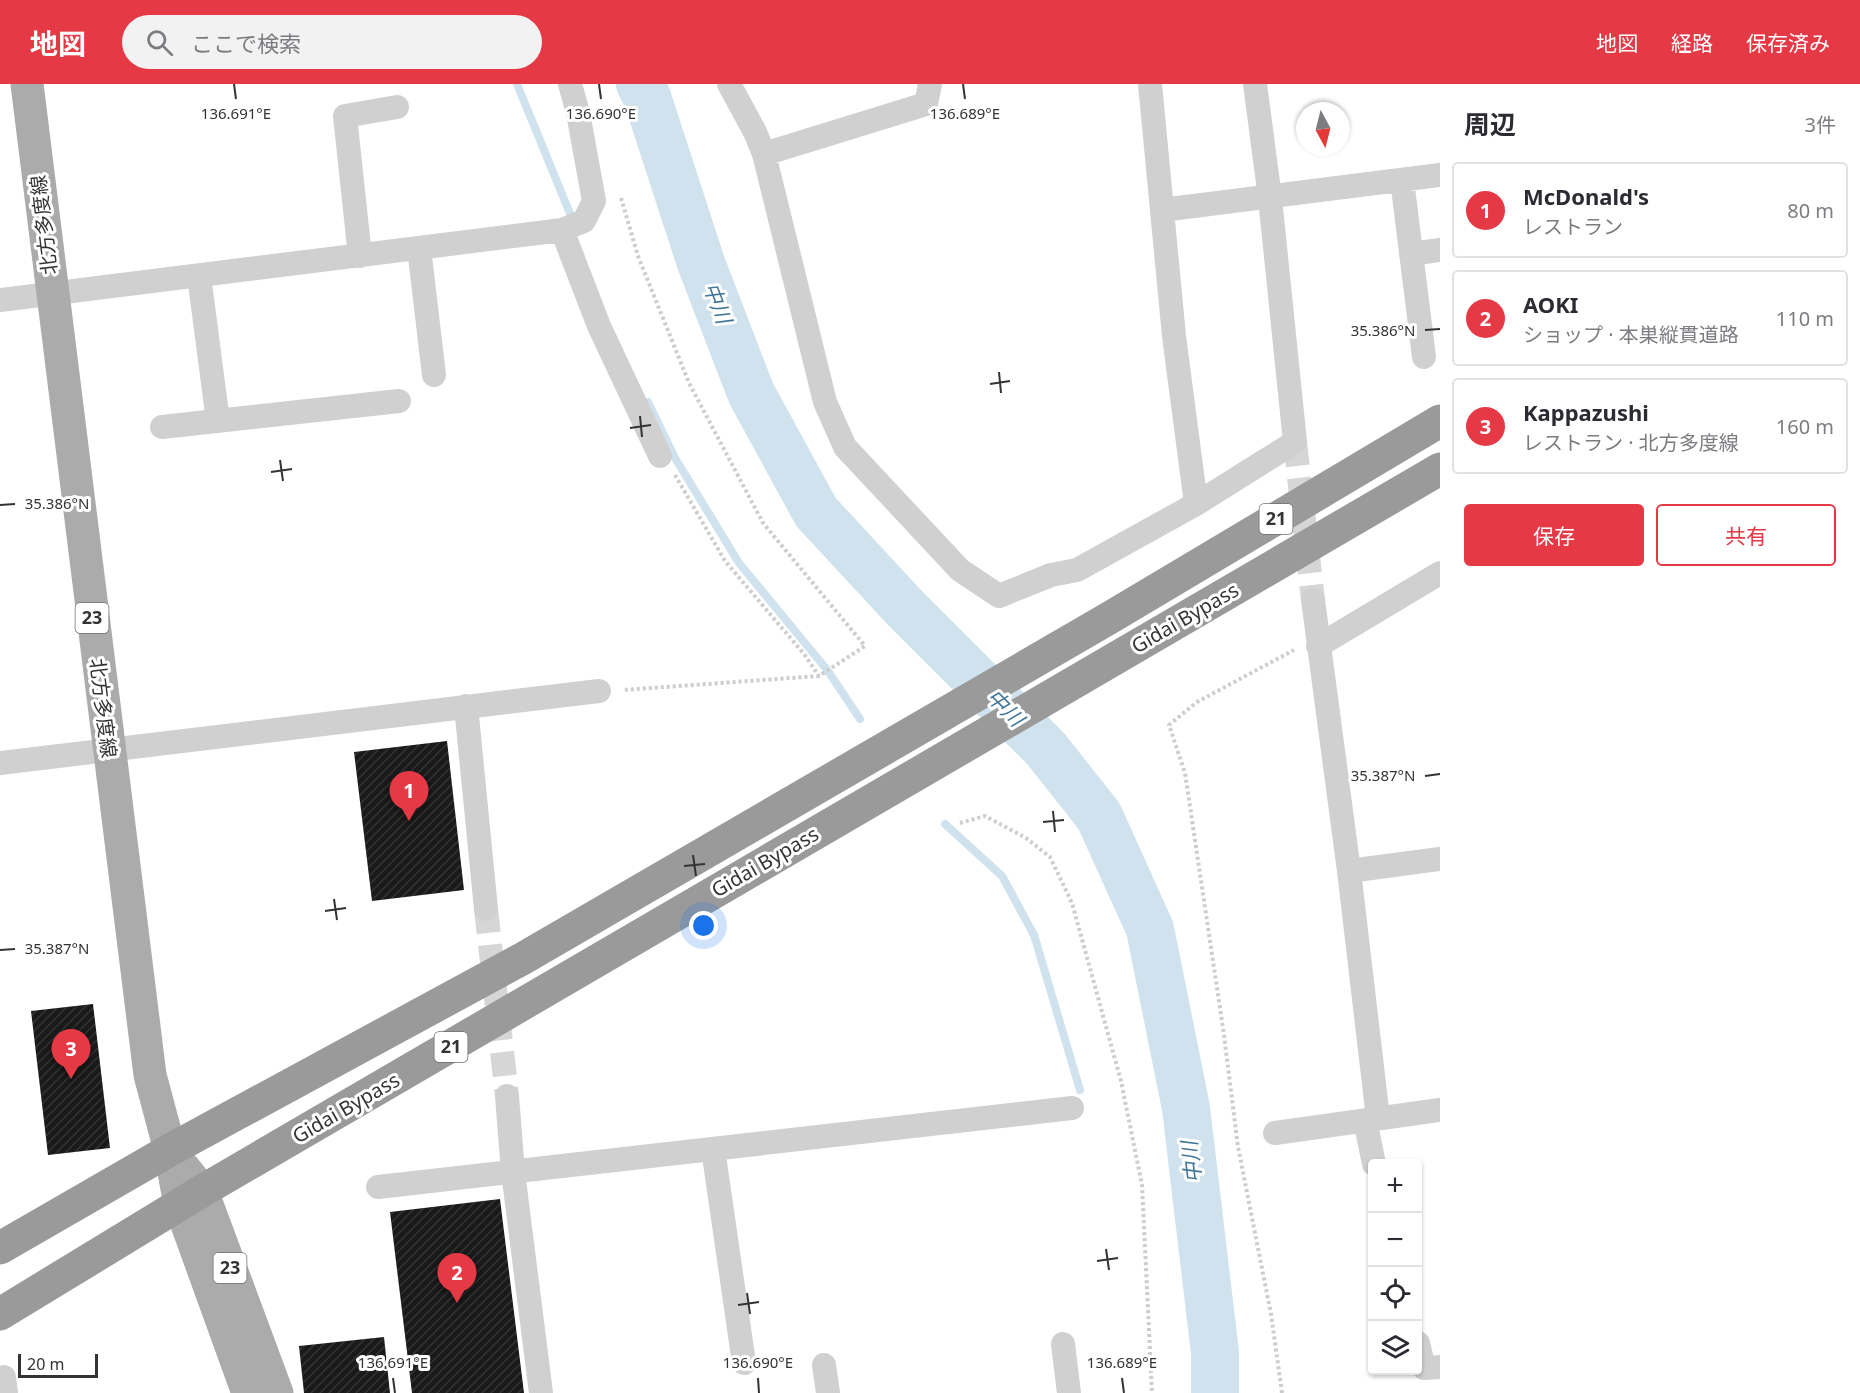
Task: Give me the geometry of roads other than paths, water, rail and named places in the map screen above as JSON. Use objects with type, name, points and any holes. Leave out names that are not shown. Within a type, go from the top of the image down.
[{"type":"highway","name":"Gidai Bypass","points":[[0,1248],[170,1150],[522,959],[1112,617],[1440,421]]},
{"type":"highway","name":"Gidai Bypass","points":[[0,1314],[191,1198],[1440,470]]},
{"type":"main road","name":"北方多度線","points":[[27,84],[150,1075],[170,1150]]},
{"type":"main road","name":"23","points":[[170,1150],[277,1393]]},
{"type":"main road","name":"23","points":[[191,1198],[248,1393]]},
{"type":"street","points":[[0,300],[562,230],[584,221],[594,201],[578,114],[570,84]]},
{"type":"street","points":[[729,84],[764,154],[825,402],[845,447],[960,570],[999,596],[1051,575],[1077,570],[1196,504],[1295,442],[1256,84]]},
{"type":"street","points":[[764,154],[926,104],[930,84]]},
{"type":"street","points":[[1150,84],[1174,336],[1196,504]]},
{"type":"street","points":[[360,256],[345,116],[397,107]]},
{"type":"street","points":[[1162,210],[1440,175]]},
{"type":"street","points":[[1402,180],[1424,357]]},
{"type":"street","points":[[562,230],[599,326],[660,456]]},
{"type":"street","points":[[419,248],[434,375]]},
{"type":"street","points":[[1411,254],[1440,250]]},
{"type":"street","points":[[199,276],[218,421]]},
{"type":"street","points":[[162,427],[399,401]]},
{"type":"street","points":[[1318,641],[1440,573]]},
{"type":"street","points":[[1313,600],[1349,871],[1374,1159]]},
{"type":"street","points":[[0,763],[599,691]]},
{"type":"street","points":[[466,706],[486,909]]},
{"type":"street","points":[[1349,871],[1440,859]]},
{"type":"street","points":[[507,1096],[513,1172],[541,1393]]},
{"type":"street","points":[[378,1187],[1071,1108]]},
{"type":"street","points":[[1275,1133],[1440,1110]]},
{"type":"street","points":[[713,1149],[744,1363]]},
{"type":"street","points":[[1063,1344],[1069,1393]]},
{"type":"street","points":[[1422,1360],[1424,1368],[1440,1367]]},
{"type":"street","points":[[824,1365],[828,1393]]},
{"type":"waterway","points":[[517,84],[571,216]]},
{"type":"waterway","name":"中川","points":[[640,84],[647,97],[701,263],[751,393],[816,512],[904,607],[1046,749],[1099,816],[1150,929],[1186,1108],[1215,1353],[1215,1393]]},
{"type":"waterway","points":[[648,402],[675,458],[739,563],[828,671],[860,719]]},
{"type":"waterway","points":[[945,824],[1002,876],[1034,935],[1080,1090]]},
{"type":"tunnel","points":[[1295,442],[1313,600]]},
{"type":"tunnel","points":[[486,909],[507,1096]]},
{"type":"place","name":"McDonald's","points":[[409,821]]},
{"type":"place","name":"Kappazushi","points":[[71,1079]]},
{"type":"place","name":"AOKI","points":[[457,1303]]}]
